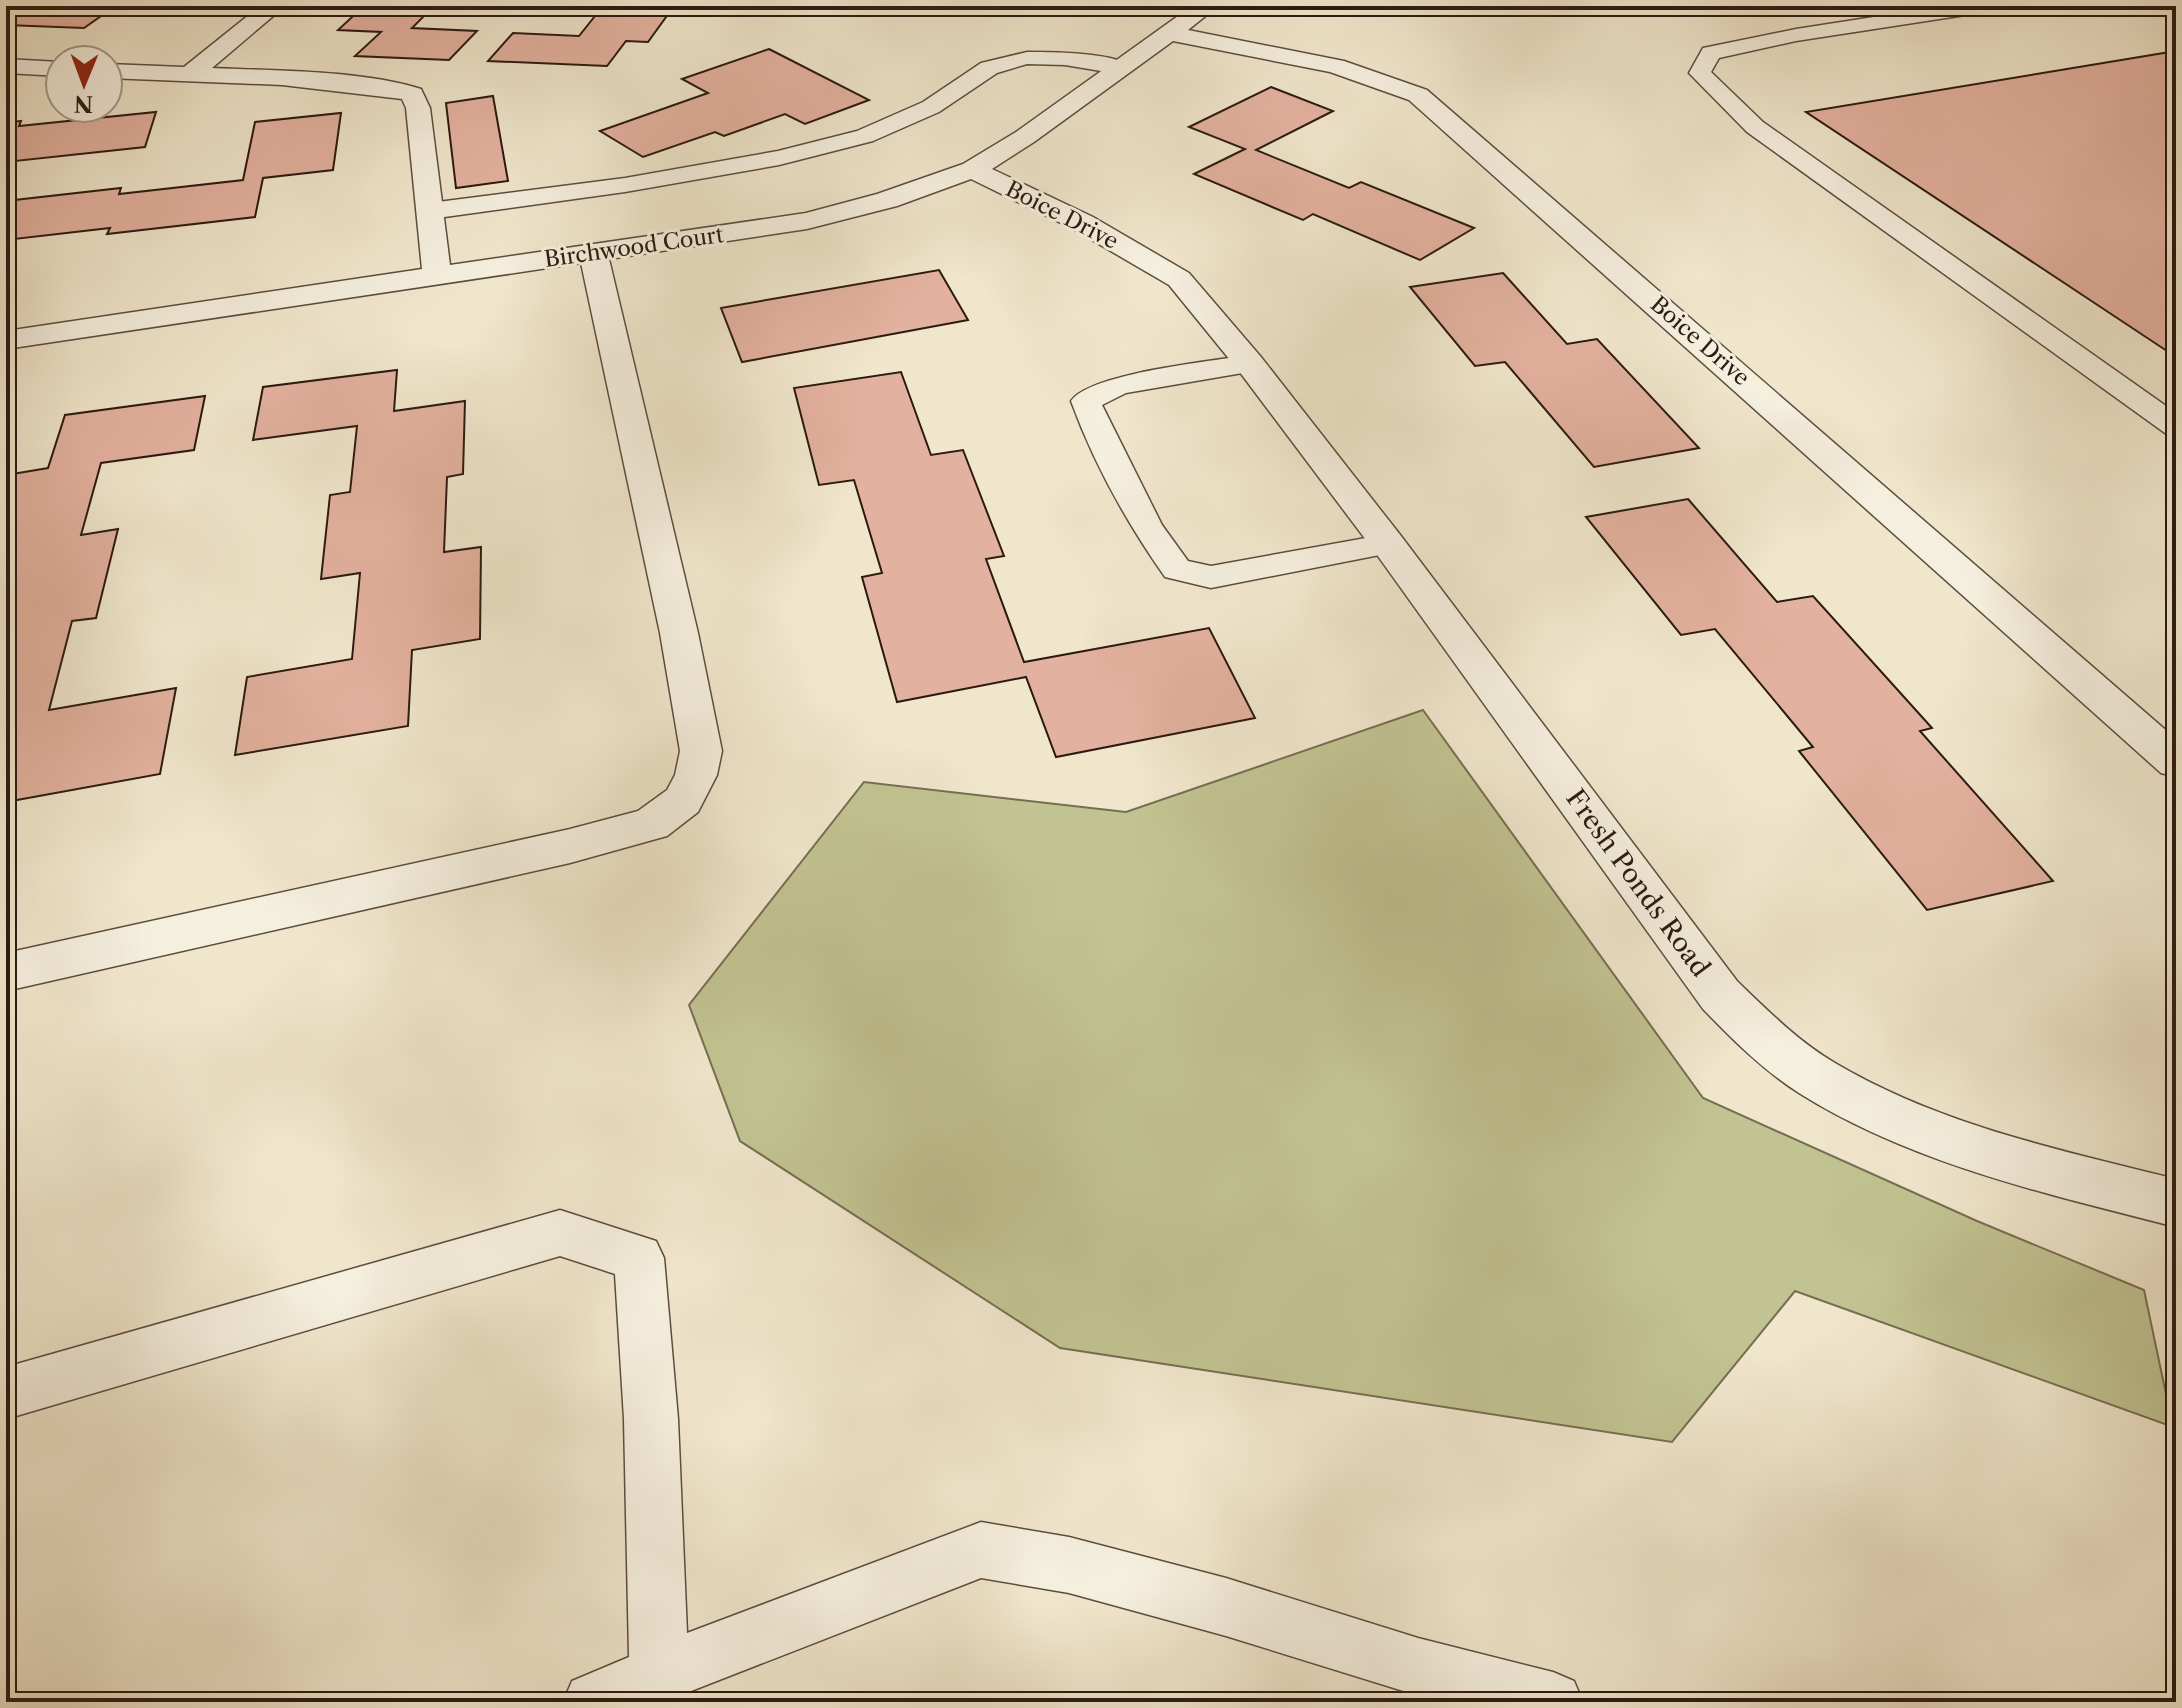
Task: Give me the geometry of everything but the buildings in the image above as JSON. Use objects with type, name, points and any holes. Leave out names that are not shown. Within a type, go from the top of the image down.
[{"type":"street","points":[[190,74],[274,6]]},
{"type":"street","name":"Birchwood Court","points":[[6,340],[807,221],[887,200],[972,170],[1025,137],[1207,6]]},
{"type":"street","name":"Boice Drive","points":[[1166,33],[1336,66],[1418,95],[2176,762]]},
{"type":"street","points":[[6,66],[44,68]]},
{"type":"street","points":[[124,72],[282,78],[396,89],[412,94],[418,108],[437,276]]},
{"type":"street","name":"Boice Drive","points":[[972,170],[1083,223],[1179,279],[1250,364]]},
{"type":"street","points":[[6,972],[570,846],[652,824],[683,801],[696,775],[701,751],[679,633],[593,252]]},
{"type":"street","name":"Fresh Ponds Road","points":[[1250,364],[1388,544],[1720,995],[1747,1027],[1815,1078],[1927,1131],[1985,1151],[2176,1203]]},
{"type":"lane","points":[[1985,6],[1796,35],[1711,53],[1700,73],[1755,127],[2176,427]]},
{"type":"lane","points":[[430,211],[625,185],[779,158],[865,136],[931,107],[989,68],[1027,58],[1065,59],[1119,67]]},
{"type":"lane","points":[[1250,364],[1119,386],[1086,401],[1096,428],[1147,528],[1177,569],[1211,577],[1388,544]]},
{"type":"lane","points":[[6,1393],[560,1233],[639,1258],[673,1681]]},
{"type":"lane","points":[[593,1702],[673,1681],[981,1550],[1083,1569],[1226,1607],[1418,1667],[1553,1702]]},
{"type":"green space","points":[[1423,710],[1703,1098],[1977,1221],[2144,1290],[2173,1427],[1795,1291],[1672,1442],[1060,1348],[740,1141],[689,1005],[864,782],[1126,812]]}]
